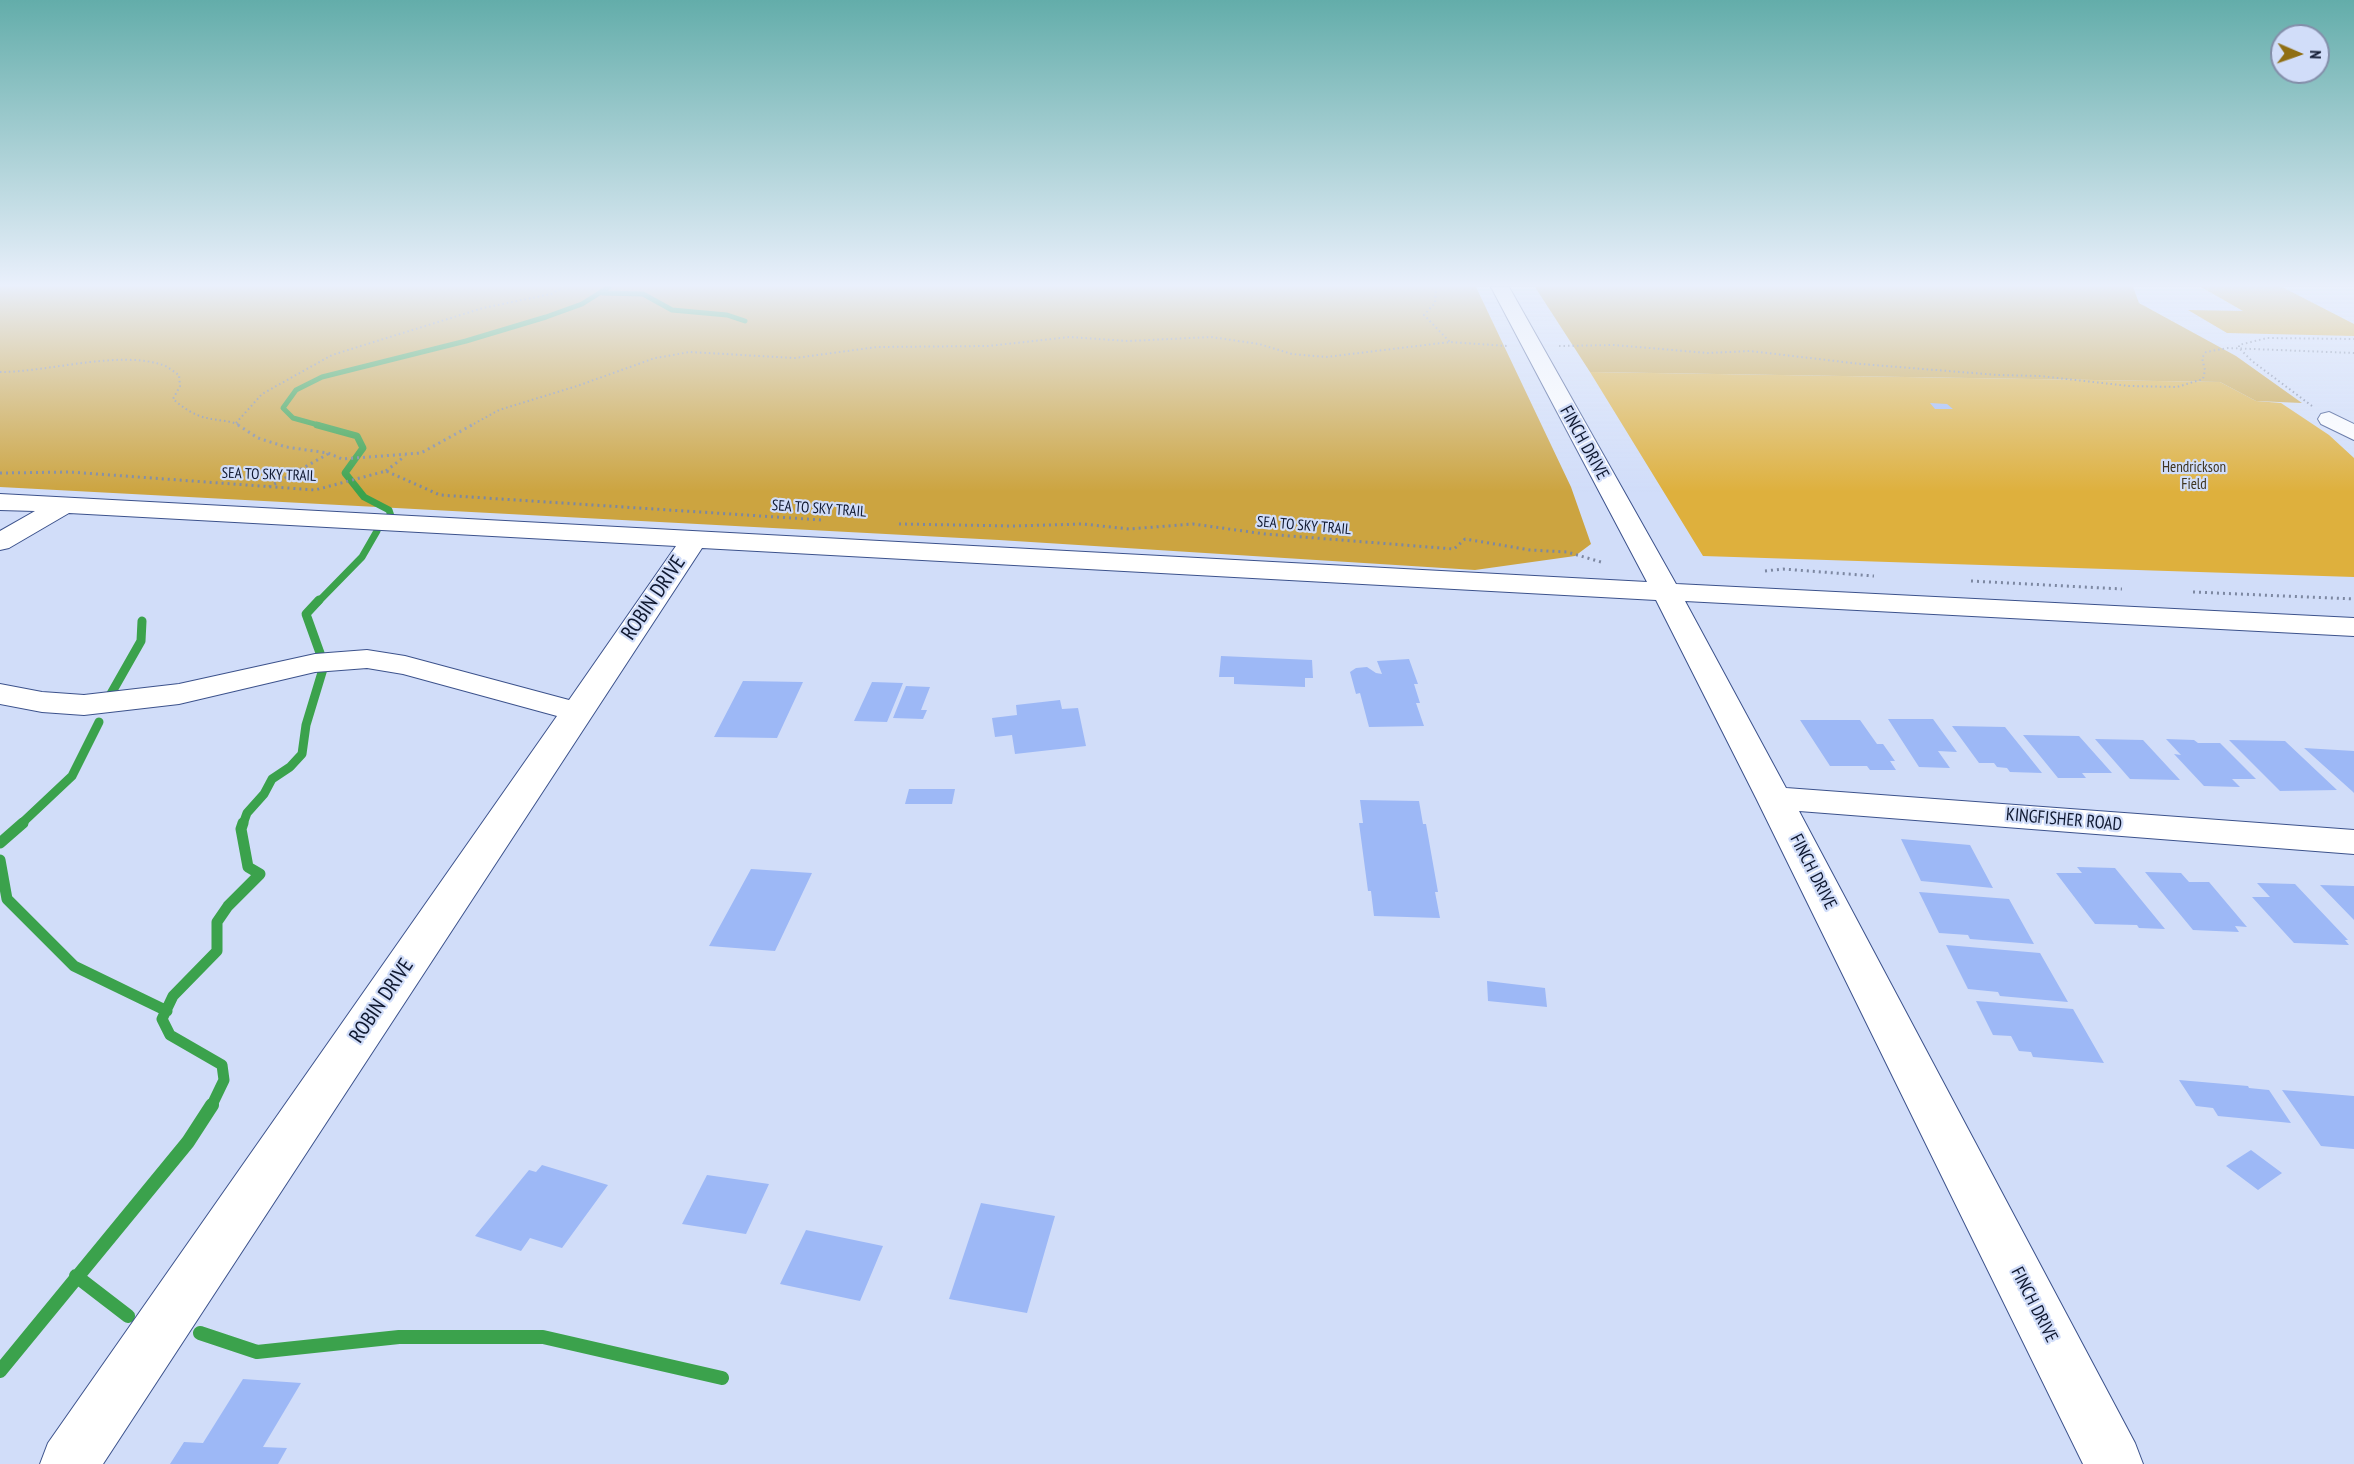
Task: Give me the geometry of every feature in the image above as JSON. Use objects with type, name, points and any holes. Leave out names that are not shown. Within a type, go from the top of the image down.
[{"type":"street","name":"FINCH DRIVE","points":[[1536,355],[1774,798],[2114,1464]]},
{"type":"street","points":[[2329,419],[2354,433]]},
{"type":"street","points":[[0,501],[1665,593],[2354,627]]},
{"type":"street","points":[[0,542],[65,505]]},
{"type":"street","name":"ROBIN DRIVE","points":[[69,1464],[695,538]]},
{"type":"street","points":[[0,694],[42,702],[84,705],[179,694],[315,663],[367,659],[405,665],[578,712]]},
{"type":"street","name":"KINGFISHER ROAD","points":[[1774,798],[2354,842]]},
{"type":"path","points":[[236,423],[262,394],[331,355]]},
{"type":"path","points":[[0,372],[34,372],[120,362],[150,362],[166,366],[179,375],[180,386],[173,399],[181,406],[204,418],[236,423],[258,438],[286,447],[328,453],[342,459],[405,456],[437,446],[499,410],[577,386],[655,358],[671,355]]},
{"type":"path","points":[[748,355],[795,358],[813,355]]},
{"type":"path","points":[[1307,355],[1340,355]]},
{"type":"path","points":[[1787,355],[1861,364],[1998,375],[2040,376],[2129,386],[2177,387],[2203,379],[2204,355]]},
{"type":"path","points":[[2247,355],[2329,419]]},
{"type":"path","points":[[268,487],[328,453]]},
{"type":"path","points":[[386,471],[405,456]]},
{"type":"path","name":"SEA TO SKY TRAIL","points":[[0,473],[70,472],[315,490],[386,471],[440,495],[832,521]]},
{"type":"path","name":"SEA TO SKY TRAIL","points":[[891,524],[1014,526],[1083,524],[1129,529],[1193,524],[1264,534],[1454,549],[1465,539],[1530,550],[1567,552],[1607,564]]},
{"type":"green space","name":"Hendrickson Field","points":[[1590,372],[2220,382],[2256,401],[2281,403],[2329,435],[2354,458],[2354,577],[1703,556]]},
{"type":"shaded area","points":[[0,355],[1508,355],[1571,487],[1591,544],[1575,556],[1475,570],[999,540],[0,487]]},
{"type":"shaded area","points":[[1579,355],[2235,355],[2302,403],[2256,401],[2220,382],[1590,372]]},
{"type":"building","points":[[1930,403],[1947,404],[1953,409],[1935,409]]},
{"type":"building","points":[[1221,656],[1312,660],[1313,678],[1305,678],[1305,687],[1234,684],[1234,677],[1219,677]]},
{"type":"building","points":[[1409,659],[1418,684],[1414,684],[1420,703],[1416,703],[1424,726],[1369,727],[1360,693],[1356,694],[1350,672],[1356,668],[1367,667],[1382,674],[1377,661]]},
{"type":"building","points":[[743,681],[803,682],[777,738],[714,737]]},
{"type":"building","points":[[872,682],[903,683],[887,722],[854,721]]},
{"type":"building","points":[[906,686],[930,687],[921,710],[927,710],[923,719],[893,718]]},
{"type":"building","points":[[1060,700],[1062,709],[1078,708],[1086,746],[1015,754],[1012,735],[995,737],[992,718],[1017,715],[1016,705]]},
{"type":"building","points":[[1888,719],[1933,719],[1957,752],[1938,751],[1950,768],[1919,767]]},
{"type":"building","points":[[1800,720],[1860,720],[1877,744],[1883,744],[1895,761],[1890,761],[1896,770],[1870,770],[1867,766],[1830,766]]},
{"type":"building","points":[[1952,726],[2005,727],[2042,773],[2010,772],[2007,768],[1997,767],[1994,763],[1979,763]]},
{"type":"building","points":[[2023,735],[2079,736],[2112,773],[2082,773],[2086,778],[2058,778]]},
{"type":"building","points":[[2095,739],[2143,740],[2180,780],[2130,779]]},
{"type":"building","points":[[2166,739],[2220,743],[2256,779],[2232,779],[2240,787],[2204,786],[2174,754],[2181,755]]},
{"type":"building","points":[[2229,740],[2285,741],[2337,790],[2280,791]]},
{"type":"building","points":[[2304,748],[2354,751],[2354,793],[2352,791]]},
{"type":"building","points":[[909,789],[955,789],[952,804],[905,804]]},
{"type":"building","points":[[1360,800],[1419,801],[1423,824],[1426,824],[1438,892],[1435,892],[1440,918],[1374,916],[1371,891],[1368,891],[1359,823],[1363,823]]},
{"type":"building","points":[[1901,839],[1970,845],[1993,888],[1921,881]]},
{"type":"building","points":[[2077,867],[2115,868],[2165,929],[2139,928],[2137,925],[2095,924],[2056,873],[2082,873]]},
{"type":"building","points":[[751,869],[812,873],[775,951],[709,946]]},
{"type":"building","points":[[2145,872],[2181,873],[2189,882],[2209,882],[2247,927],[2235,926],[2239,932],[2193,930]]},
{"type":"building","points":[[2257,883],[2295,884],[2348,940],[2345,940],[2349,945],[2294,943],[2252,897],[2270,897]]},
{"type":"building","points":[[2320,885],[2354,886],[2354,920]]},
{"type":"building","points":[[1919,892],[2009,899],[2034,944],[1970,939],[1968,935],[1939,933]]},
{"type":"building","points":[[1946,945],[2040,953],[2068,1002],[2000,996],[1998,992],[1968,989]]},
{"type":"building","points":[[1487,981],[1545,988],[1547,1007],[1488,1001]]},
{"type":"building","points":[[1976,1001],[2073,1009],[2104,1063],[2033,1057],[2031,1052],[2019,1051],[2011,1036],[1993,1035]]},
{"type":"building","points":[[2179,1080],[2269,1090],[2291,1123],[2218,1116],[2213,1108],[2196,1106]]},
{"type":"building","points":[[2282,1090],[2354,1096],[2354,1149],[2321,1146]]},
{"type":"building","points":[[2251,1150],[2282,1173],[2258,1190],[2226,1166]]},
{"type":"building","points":[[542,1165],[608,1185],[562,1248],[530,1238],[521,1251],[475,1236],[529,1170],[536,1172]]},
{"type":"building","points":[[707,1175],[769,1184],[746,1234],[682,1224]]},
{"type":"building","points":[[981,1203],[1055,1216],[1027,1313],[949,1299]]},
{"type":"building","points":[[806,1230],[883,1246],[860,1301],[780,1284]]},
{"type":"building","points":[[243,1379],[301,1383],[263,1447],[287,1448],[278,1464],[170,1464],[184,1442],[203,1443]]},
{"type":"waterway","points":[[322,426],[293,418],[283,408],[296,390],[322,377],[409,355]]},
{"type":"waterway","points":[[317,425],[357,436],[363,448],[345,473],[364,497],[389,510],[391,516]]},
{"type":"waterway","points":[[318,602],[362,557],[377,531]]},
{"type":"waterway","points":[[243,824],[247,813],[264,794],[272,779],[290,767],[302,754],[306,725],[323,669],[320,653],[306,614],[319,600]]},
{"type":"waterway","points":[[108,699],[141,641],[142,621]]},
{"type":"waterway","points":[[21,824],[72,776],[99,722]]},
{"type":"waterway","points":[[0,843],[23,823]]},
{"type":"waterway","points":[[166,1011],[173,996],[217,951],[217,922],[228,906],[260,874],[248,867],[241,829],[243,823]]},
{"type":"waterway","points":[[0,860],[7,899],[74,966],[166,1011]]},
{"type":"waterway","points":[[166,1011],[162,1019],[170,1035],[222,1065],[224,1080],[212,1105]]},
{"type":"waterway","points":[[77,1277],[188,1142],[212,1105]]},
{"type":"waterway","points":[[0,1371],[77,1277]]},
{"type":"waterway","points":[[77,1277],[128,1316]]},
{"type":"waterway","points":[[200,1333],[257,1352],[399,1337],[543,1337],[722,1378]]}]
